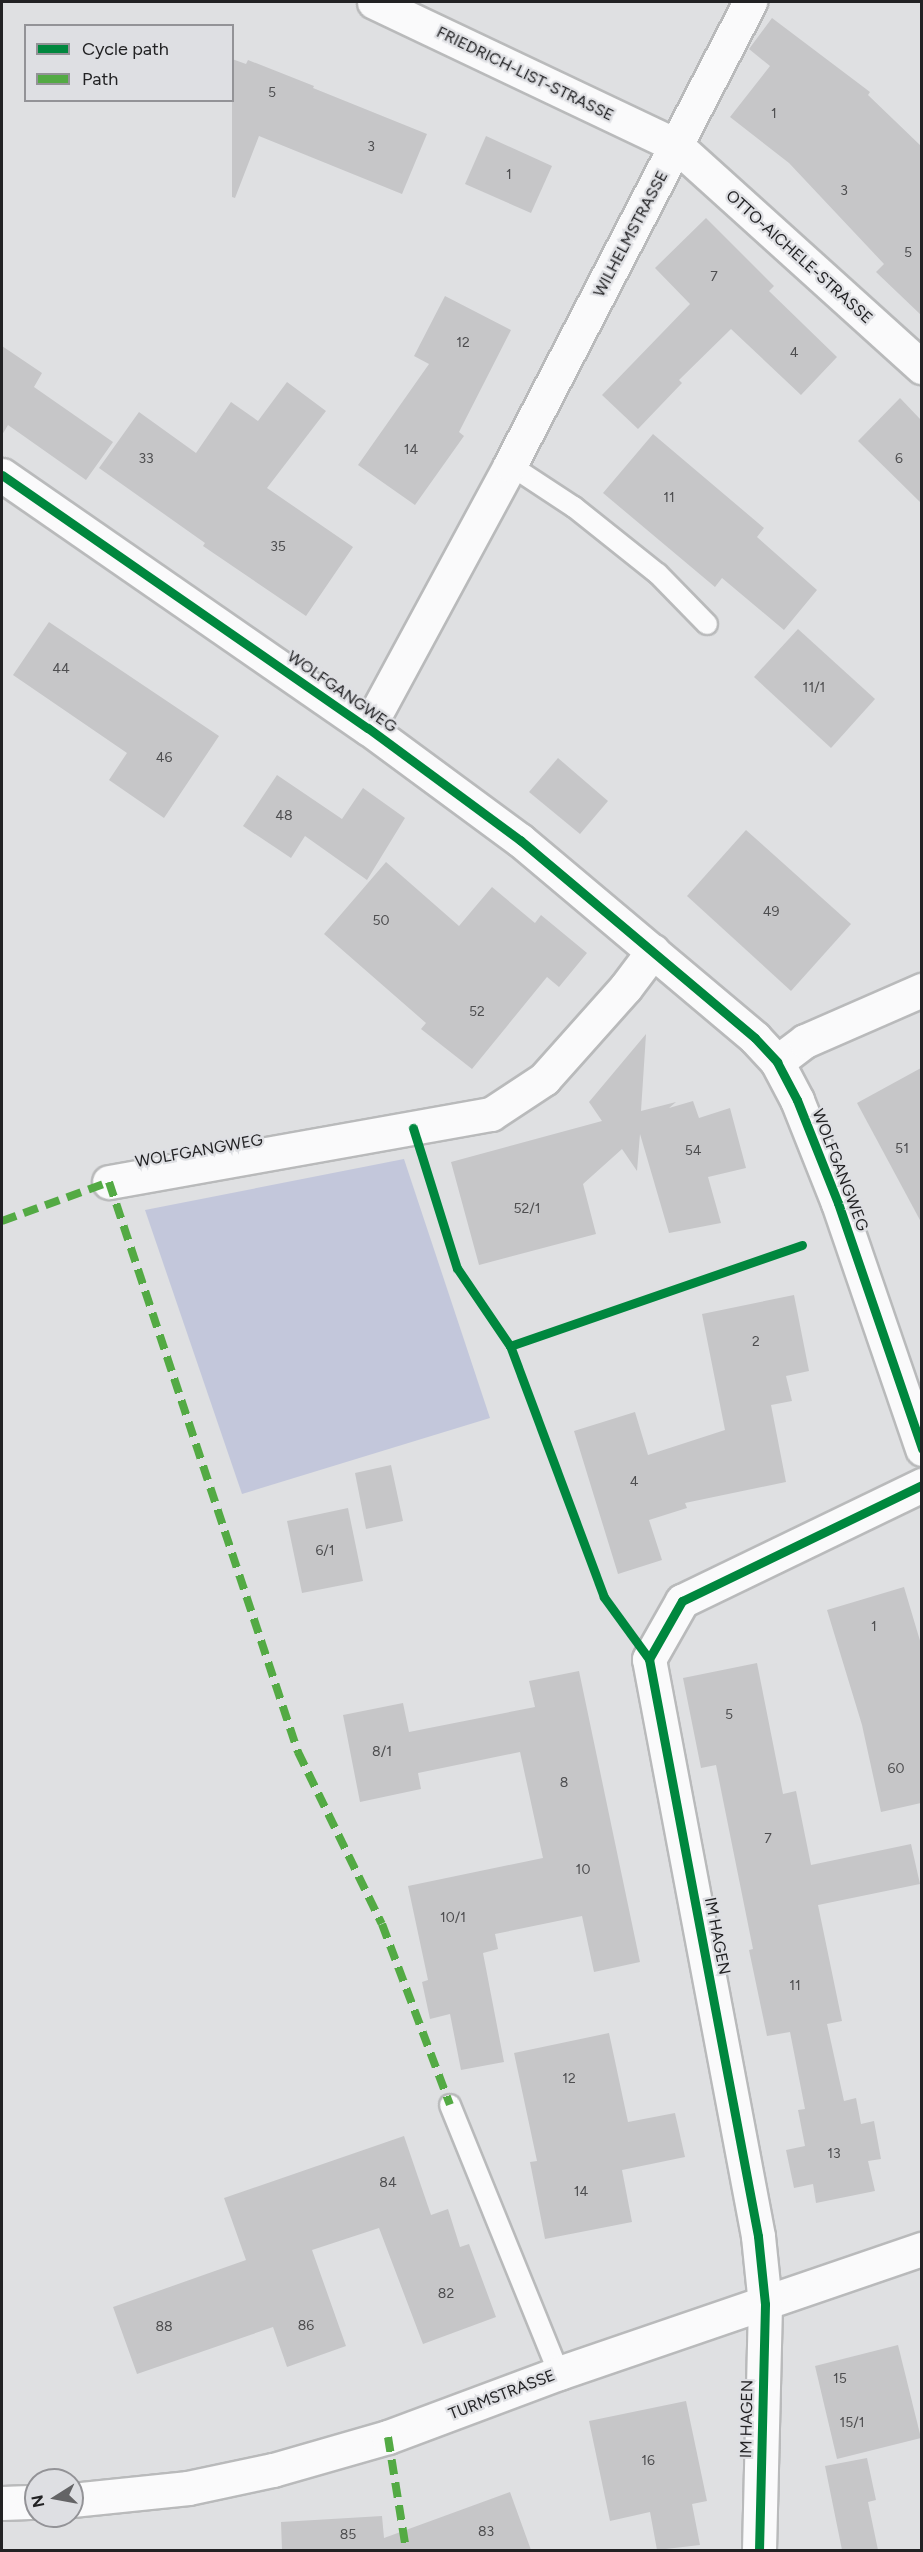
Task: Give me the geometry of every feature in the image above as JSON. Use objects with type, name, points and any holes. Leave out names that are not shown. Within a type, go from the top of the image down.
[{"type":"street","name":"FRIEDRICH-LIST-STRASSE","points":[[374,2],[676,146]]},
{"type":"street","name":"WILHELMSTRASSE","points":[[368,728],[510,465],[750,2]]},
{"type":"street","name":"OTTO-AICHELE-STRASSE","points":[[676,146],[921,367]]},
{"type":"street","name":"WOLFGANGWEG","points":[[2,475],[368,728],[520,840],[755,1038],[777,1062],[797,1101],[838,1203],[921,1449]]},
{"type":"street","name":"WOLFGANGWEG","points":[[110,1182],[491,1114],[544,1079],[626,987],[653,951]]},
{"type":"street","points":[[777,1062],[805,1041],[921,990]]},
{"type":"street","name":"IM HAGEN","points":[[759,2550],[765,2304],[758,2236],[649,1659],[682,1601],[921,1485]]},
{"type":"street","name":"TURMSTRASSE","points":[[84,2499],[188,2488],[273,2470],[388,2438],[559,2373],[921,2249]]},
{"type":"street","points":[[2,2503],[24,2502]]},
{"type":"lane","points":[[510,465],[574,507],[658,574],[707,624]]},
{"type":"lane","points":[[450,2105],[559,2373]]},
{"type":"shaded area","points":[[404,1159],[490,1418],[242,1494],[145,1210]]},
{"type":"building","points":[[772,18],[870,92],[868,95],[921,146],[921,315],[876,272],[884,264],[789,163],[730,117],[770,66],[749,49]]},
{"type":"building","points":[[234,60],[246,64],[248,60],[427,134],[402,194],[259,136],[235,198],[232,197]]},
{"type":"building","points":[[486,136],[552,166],[531,213],[465,184]]},
{"type":"building","points":[[706,218],[774,286],[769,291],[837,357],[801,395],[731,329],[679,380],[682,383],[638,429],[602,395],[690,304],[655,268]]},
{"type":"building","points":[[445,296],[511,330],[459,432],[464,436],[415,505],[358,465],[429,364],[414,356]]},
{"type":"building","points":[[2,346],[42,373],[34,387],[113,442],[86,480],[8,425],[2,435]]},
{"type":"building","points":[[287,382],[326,411],[267,488],[353,547],[306,616],[203,546],[205,543],[99,468],[139,412],[196,453],[231,402],[258,421]]},
{"type":"building","points":[[900,398],[921,420],[921,503],[858,441]]},
{"type":"building","points":[[653,434],[764,528],[757,537],[817,590],[784,630],[722,578],[715,587],[603,493]]},
{"type":"building","points":[[49,622],[219,736],[164,818],[109,780],[127,753],[13,675]]},
{"type":"building","points":[[798,629],[875,699],[831,748],[754,677]]},
{"type":"building","points":[[558,758],[608,801],[580,834],[529,792]]},
{"type":"building","points":[[277,775],[342,819],[363,788],[405,818],[367,880],[305,836],[291,858],[243,826]]},
{"type":"building","points":[[746,830],[851,924],[791,991],[687,896]]},
{"type":"building","points":[[386,862],[459,926],[492,887],[535,923],[541,915],[587,953],[559,987],[547,977],[472,1069],[421,1029],[426,1023],[324,934]]},
{"type":"building","points":[[646,1034],[641,1111],[676,1102],[669,1108],[693,1101],[699,1118],[730,1108],[746,1168],[708,1177],[721,1223],[669,1233],[640,1134],[637,1171],[622,1149],[583,1184],[596,1234],[479,1265],[451,1162],[602,1121],[589,1102]]},
{"type":"building","points":[[921,1068],[921,1222],[857,1103]]},
{"type":"building","points":[[794,1295],[809,1371],[786,1376],[792,1401],[771,1405],[786,1482],[685,1503],[687,1508],[649,1520],[662,1560],[618,1574],[574,1431],[635,1412],[648,1455],[725,1430],[702,1314]]},
{"type":"building","points":[[391,1465],[403,1521],[366,1529],[355,1473]]},
{"type":"building","points":[[348,1508],[363,1581],[302,1593],[287,1521]]},
{"type":"building","points":[[904,1587],[921,1644],[921,1803],[881,1812],[862,1725],[827,1610]]},
{"type":"building","points":[[757,1663],[783,1794],[796,1791],[811,1865],[911,1844],[920,1884],[818,1905],[842,2021],[827,2024],[844,2101],[856,2098],[861,2124],[874,2121],[881,2159],[868,2161],[875,2191],[816,2203],[813,2184],[794,2188],[786,2150],[805,2146],[798,2110],[805,2109],[790,2032],[767,2036],[749,1950],[753,1949],[716,1765],[701,1768],[683,1678]]},
{"type":"building","points":[[579,1671],[640,1962],[594,1972],[582,1916],[495,1934],[498,1949],[483,1953],[504,2062],[461,2070],[450,2014],[430,2019],[422,1982],[428,1980],[408,1886],[543,1858],[520,1752],[418,1773],[421,1789],[360,1802],[343,1715],[403,1703],[409,1732],[535,1707],[529,1681]]},
{"type":"building","points":[[609,2033],[628,2122],[675,2113],[685,2157],[622,2170],[632,2222],[545,2239],[530,2162],[537,2161],[514,2053]]},
{"type":"building","points":[[404,2136],[431,2215],[448,2209],[460,2247],[469,2244],[496,2317],[423,2344],[379,2228],[312,2250],[346,2346],[287,2367],[273,2327],[137,2374],[113,2307],[246,2260],[224,2198]]},
{"type":"building","points":[[898,2345],[921,2438],[837,2459],[815,2366]]},
{"type":"building","points":[[686,2401],[707,2501],[692,2504],[700,2545],[657,2550],[650,2512],[610,2521],[589,2421]]},
{"type":"building","points":[[867,2458],[876,2500],[868,2502],[878,2550],[842,2550],[825,2466]]},
{"type":"building","points":[[510,2492],[531,2550],[282,2550],[281,2522],[382,2516],[384,2538]]},
{"type":"marked path","points":[[2,1221],[109,1182],[298,1752],[382,1924],[450,2105]]},
{"type":"marked path","points":[[388,2437],[406,2550]]},
{"type":"cycle path","points":[[2,475],[368,728],[520,840],[755,1038],[777,1062],[797,1100],[838,1203],[922,1449]]},
{"type":"cycle path","points":[[413,1128],[457,1268],[510,1346]]},
{"type":"cycle path","points":[[649,1659],[604,1597],[510,1346],[802,1245]]},
{"type":"cycle path","points":[[759,2550],[765,2304],[758,2236],[649,1659],[682,1601],[922,1485]]}]
